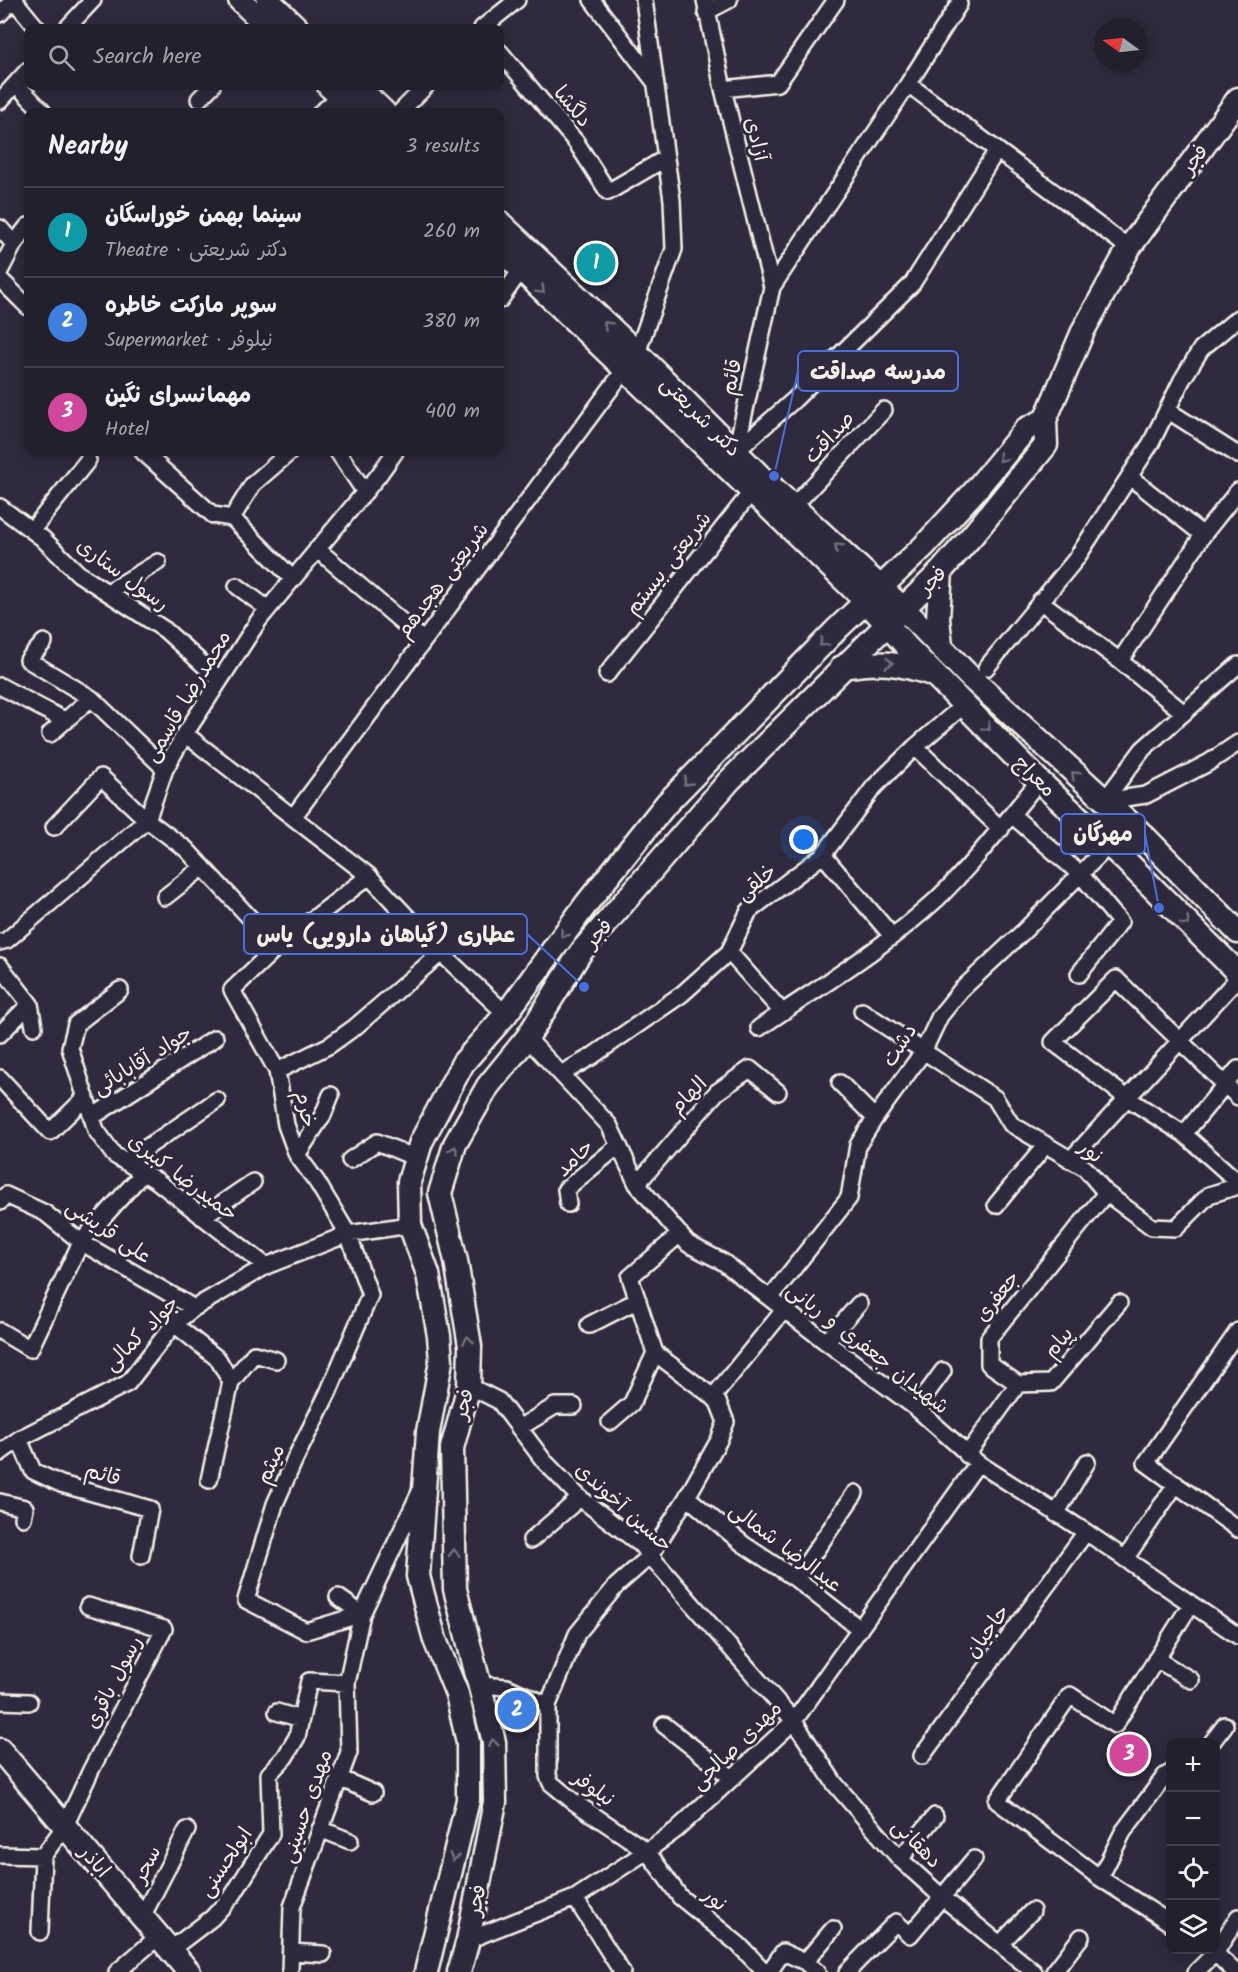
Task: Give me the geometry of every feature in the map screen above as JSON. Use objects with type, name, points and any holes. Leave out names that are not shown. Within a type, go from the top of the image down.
[{"type":"main road","points":[[240,0],[277,20]]},
{"type":"main road","points":[[348,93],[376,108]]},
{"type":"main road","name":"فجر","points":[[459,1972],[468,1940],[495,1802],[494,1742],[455,1589],[452,1448],[469,1386],[470,1346],[456,1261],[440,1193],[455,1144],[488,1086],[527,1038],[580,953],[729,781],[842,667],[942,571],[1046,445],[1045,420],[1084,329],[1129,248],[1238,99]]},
{"type":"main road","name":"دکتر شریعتی","points":[[504,229],[526,262],[896,617]]},
{"type":"main road","name":"دکتر شریعتی","points":[[504,251],[526,262]]},
{"type":"main road","points":[[426,1972],[468,1800],[468,1742],[457,1694],[435,1640],[418,1576],[428,1432],[441,1361],[428,1274],[410,1225],[409,1182],[421,1142],[463,1063],[506,1014],[586,903],[666,804],[849,617],[924,546],[973,493],[1026,429],[1045,420]]},
{"type":"main road","name":"دکتر شریعتی","points":[[787,512],[848,584],[874,594]]},
{"type":"main road","points":[[941,645],[938,619],[942,571]]},
{"type":"main road","points":[[848,584],[853,602],[849,617]]},
{"type":"main road","name":"معراج","points":[[896,617],[941,645],[971,678],[1144,836],[1238,932]]},
{"type":"main road","name":"معراج","points":[[896,617],[908,648],[1039,781],[1109,845],[1238,976]]},
{"type":"main road","points":[[842,667],[871,662],[892,662],[934,675]]},
{"type":"main road","points":[[506,1014],[527,1038]]},
{"type":"main road","name":"اباذر","points":[[0,1750],[189,1972]]},
{"type":"main road","points":[[468,1800],[495,1802]]},
{"type":"street","points":[[0,14],[13,0],[34,24]]},
{"type":"street","points":[[71,24],[93,0]]},
{"type":"street","points":[[487,24],[517,0]]},
{"type":"street","points":[[592,0],[655,84]]},
{"type":"street","name":"شریعتی هجدهم","points":[[294,816],[631,361],[674,249],[672,200],[644,0]]},
{"type":"street","points":[[706,6],[729,0]]},
{"type":"street","points":[[723,89],[778,83],[836,0]]},
{"type":"street","name":"قائم","points":[[730,457],[772,287],[959,4]]},
{"type":"street","name":"آزادی","points":[[706,6],[723,89],[772,287]]},
{"type":"street","name":"دلگشا","points":[[504,57],[576,142],[608,192],[666,158]]},
{"type":"street","points":[[0,102],[24,75]]},
{"type":"street","points":[[16,84],[39,108]]},
{"type":"street","points":[[908,84],[1129,248]]},
{"type":"street","points":[[199,99],[208,90]]},
{"type":"street","points":[[404,108],[422,90]]},
{"type":"street","points":[[327,108],[348,93]]},
{"type":"street","points":[[730,457],[795,399],[912,284],[997,150]]},
{"type":"street","points":[[0,228],[14,244]]},
{"type":"street","points":[[0,271],[14,244],[24,231]]},
{"type":"street","points":[[504,294],[526,262]]},
{"type":"street","points":[[0,279],[24,304]]},
{"type":"street","points":[[986,668],[1076,559],[1151,443],[1182,380],[1201,349],[1238,318]]},
{"type":"street","name":"صداقت","points":[[787,512],[884,410]]},
{"type":"street","points":[[1167,410],[1238,455]]},
{"type":"street","points":[[147,456],[213,515],[232,518],[293,579]]},
{"type":"street","points":[[232,518],[253,484],[285,456]]},
{"type":"street","points":[[341,456],[365,492]]},
{"type":"street","name":"محمدرضا قاسمی","points":[[0,942],[8,940],[147,820],[165,769],[219,679],[268,609],[392,456]]},
{"type":"street","points":[[32,530],[88,460]]},
{"type":"street","points":[[1130,477],[1203,535]]},
{"type":"street","name":"شریعتی بیستم","points":[[607,674],[757,484]]},
{"type":"street","points":[[1120,660],[1203,535],[1238,490]]},
{"type":"street","name":"رسول ستاری","points":[[0,507],[32,530],[80,574],[165,630],[219,679]]},
{"type":"street","points":[[317,549],[423,640]]},
{"type":"street","points":[[108,592],[158,562]]},
{"type":"street","points":[[237,586],[268,609]]},
{"type":"street","points":[[1040,602],[1120,660],[1184,713]]},
{"type":"street","points":[[44,642],[28,660],[91,698],[165,769]]},
{"type":"street","points":[[1104,801],[1143,749],[1238,665]]},
{"type":"street","points":[[0,686],[66,721]]},
{"type":"street","points":[[50,734],[91,698]]},
{"type":"street","name":"خلقی","points":[[561,1074],[591,1057],[682,994],[729,952],[749,911],[823,855],[874,787],[915,747],[965,704]]},
{"type":"street","points":[[185,734],[369,876],[441,952],[506,1014]]},
{"type":"street","points":[[1104,801],[1146,795],[1209,762],[1238,743]]},
{"type":"street","points":[[915,747],[1001,829]]},
{"type":"street","points":[[54,827],[101,777],[147,820],[186,849],[277,947],[369,876]]},
{"type":"street","points":[[759,1028],[851,966],[892,936],[937,898],[1001,829],[1039,781]]},
{"type":"street","points":[[1012,815],[1081,875],[1120,922],[1079,974]]},
{"type":"street","name":"دشت","points":[[770,1298],[849,1198],[858,1145],[923,1052],[940,1016],[961,990],[1081,875],[1109,845]]},
{"type":"street","points":[[823,855],[892,936]]},
{"type":"street","points":[[165,897],[203,867]]},
{"type":"street","name":"خرم","points":[[277,947],[232,990],[277,1071],[286,1125],[297,1155],[317,1182],[348,1234]]},
{"type":"street","points":[[277,1071],[330,1045],[347,1033],[441,952]]},
{"type":"street","points":[[729,952],[782,1012]]},
{"type":"street","points":[[0,966],[30,1004],[34,1027]]},
{"type":"street","points":[[1070,1160],[1238,976]]},
{"type":"street","points":[[1238,1097],[1116,979],[1053,1042],[1127,1098],[1184,1134],[1238,1182]]},
{"type":"street","name":"حمیدرضا کبیری","points":[[120,990],[76,1024],[70,1048],[96,1130],[114,1155],[143,1173],[266,1266]]},
{"type":"street","points":[[0,1034],[30,1004]]},
{"type":"street","name":"نور","points":[[862,1011],[995,1098],[1011,1125],[1085,1168],[1106,1193],[1152,1227],[1176,1228],[1209,1195],[1238,1186]]},
{"type":"street","name":"جواد آقابابائی","points":[[92,1116],[215,1038]]},
{"type":"street","name":"شهیدان جعفری و ربانی","points":[[527,1038],[609,1125],[637,1184],[688,1244],[723,1262],[916,1408],[973,1459],[1125,1558],[1238,1636]]},
{"type":"street","name":"الهام","points":[[637,1184],[717,1092],[750,1069],[777,1092]]},
{"type":"street","points":[[1184,1134],[1238,1069]]},
{"type":"street","points":[[0,1078],[50,1132],[86,1097]]},
{"type":"street","points":[[840,1083],[875,1118]]},
{"type":"street","points":[[297,1155],[323,1115],[331,1095]]},
{"type":"street","points":[[125,1162],[217,1100]]},
{"type":"street","points":[[350,1160],[376,1142],[416,1158]]},
{"type":"street","name":"حامد","points":[[568,1204],[566,1189],[618,1146]]},
{"type":"street","points":[[996,1205],[1045,1146]]},
{"type":"street","points":[[0,1331],[30,1349],[81,1242],[143,1173]]},
{"type":"street","points":[[202,1217],[253,1182]]},
{"type":"street","name":"جعفری","points":[[1018,1384],[989,1365],[989,1338],[1106,1193]]},
{"type":"street","name":"علی قریشی","points":[[0,1202],[6,1195],[45,1214],[81,1242],[194,1308]]},
{"type":"street","name":"جواد کمالی","points":[[0,1453],[19,1439],[128,1383],[174,1324],[194,1308],[266,1266],[348,1234],[410,1225]]},
{"type":"street","name":"میثم","points":[[348,1234],[370,1294],[328,1393],[275,1504],[246,1600],[306,1631],[362,1614]]},
{"type":"street","points":[[480,1685],[507,1687],[548,1705],[577,1634],[616,1586],[650,1556],[719,1440],[726,1422],[718,1402],[655,1353],[630,1277],[680,1234]]},
{"type":"street","points":[[589,1325],[638,1300]]},
{"type":"street","name":"پیام","points":[[1018,1384],[1051,1383],[1119,1303]]},
{"type":"street","points":[[826,1342],[859,1304]]},
{"type":"street","points":[[713,1397],[784,1310]]},
{"type":"street","points":[[174,1324],[218,1359],[231,1382]]},
{"type":"street","points":[[1236,1525],[1146,1463],[1238,1331]]},
{"type":"street","points":[[610,1422],[632,1403],[655,1353]]},
{"type":"street","points":[[209,1480],[231,1382],[254,1354],[276,1360]]},
{"type":"street","points":[[916,1408],[943,1371]]},
{"type":"street","points":[[973,1459],[1018,1384]]},
{"type":"street","name":"حسین آخوندی","points":[[469,1386],[499,1401],[544,1461],[580,1498],[640,1544],[794,1721]]},
{"type":"street","points":[[519,1428],[555,1406],[574,1406]]},
{"type":"street","name":"قائم","points":[[19,1439],[33,1471],[61,1484],[150,1509],[141,1557]]},
{"type":"street","name":"مهدی صالحی","points":[[468,1940],[575,1898],[647,1851],[676,1830],[794,1721],[860,1629],[973,1459]]},
{"type":"street","points":[[1056,1514],[1087,1462]]},
{"type":"street","points":[[1125,1558],[1176,1484]]},
{"type":"street","name":"مهدی حسینی","points":[[290,1972],[292,1907],[349,1752],[348,1683],[362,1614],[423,1487]]},
{"type":"street","points":[[796,1579],[855,1492]]},
{"type":"street","name":"عبدالرضا شمالی","points":[[687,1497],[743,1544],[796,1579],[860,1629]]},
{"type":"street","points":[[531,1540],[580,1498]]},
{"type":"street","points":[[0,1502],[24,1513]]},
{"type":"street","name":"حاجیان","points":[[922,1756],[1086,1532]]},
{"type":"street","points":[[338,1596],[362,1614]]},
{"type":"street","points":[[1166,1920],[1100,1878],[997,1801],[1070,1695],[1115,1725],[1191,1604]]},
{"type":"street","name":"رسول باقری","points":[[65,1826],[91,1770],[164,1629],[88,1606]]},
{"type":"street","points":[[1156,1659],[1191,1680]]},
{"type":"street","name":"ابولحسنی","points":[[117,1972],[212,1918],[233,1895],[271,1834],[269,1774],[285,1757],[297,1737],[309,1681],[348,1683]]},
{"type":"street","points":[[0,1701],[29,1702]]},
{"type":"street","name":"نیلوفر","points":[[548,1705],[548,1776],[551,1783],[574,1802],[647,1851]]},
{"type":"street","points":[[277,1712],[301,1719]]},
{"type":"street","name":"دهقانی","points":[[794,1721],[835,1784],[900,1859],[943,1898],[1034,1972]]},
{"type":"street","points":[[664,1725],[732,1778]]},
{"type":"street","points":[[1215,1738],[1224,1725]]},
{"type":"street","points":[[1100,1878],[1123,1832],[1166,1775]]},
{"type":"street","points":[[339,1778],[373,1793]]},
{"type":"street","points":[[900,1859],[935,1816]]},
{"type":"street","points":[[40,1932],[43,1856],[65,1826]]},
{"type":"street","points":[[320,1829],[350,1841]]},
{"type":"street","name":"سحر","points":[[142,1917],[187,1830]]},
{"type":"street","name":"نور","points":[[647,1851],[680,1897],[738,1944],[767,1972]]},
{"type":"street","points":[[0,1855],[43,1856]]},
{"type":"street","points":[[847,1972],[896,1922],[910,1935],[974,1859]]},
{"type":"street","points":[[575,1898],[622,1972]]},
{"type":"street","points":[[1000,1944],[1032,1911]]},
{"type":"street","points":[[1220,1942],[1238,1917]]},
{"type":"street","points":[[767,1972],[783,1952],[811,1967],[833,1929]]},
{"type":"street","points":[[1054,1972],[1081,1937]]},
{"type":"street","points":[[291,1952],[323,1954]]},
{"type":"street","points":[[1197,1972],[1212,1954]]},
{"type":"street","points":[[1217,1954],[1235,1972]]},
{"type":"place","name":"سینما بهمن خوراسگان","points":[[596,263]]},
{"type":"place","name":"مدرسه صداقت","points":[[774,476]]},
{"type":"place","name":"مهرگان","points":[[1159,908]]},
{"type":"place","name":"عطاری (گیاهان دارویی) یاس","points":[[584,987]]},
{"type":"place","name":"سوپر مارکت خاطره","points":[[517,1710]]},
{"type":"place","name":"مهمانسرای نگین","points":[[1129,1754]]}]
